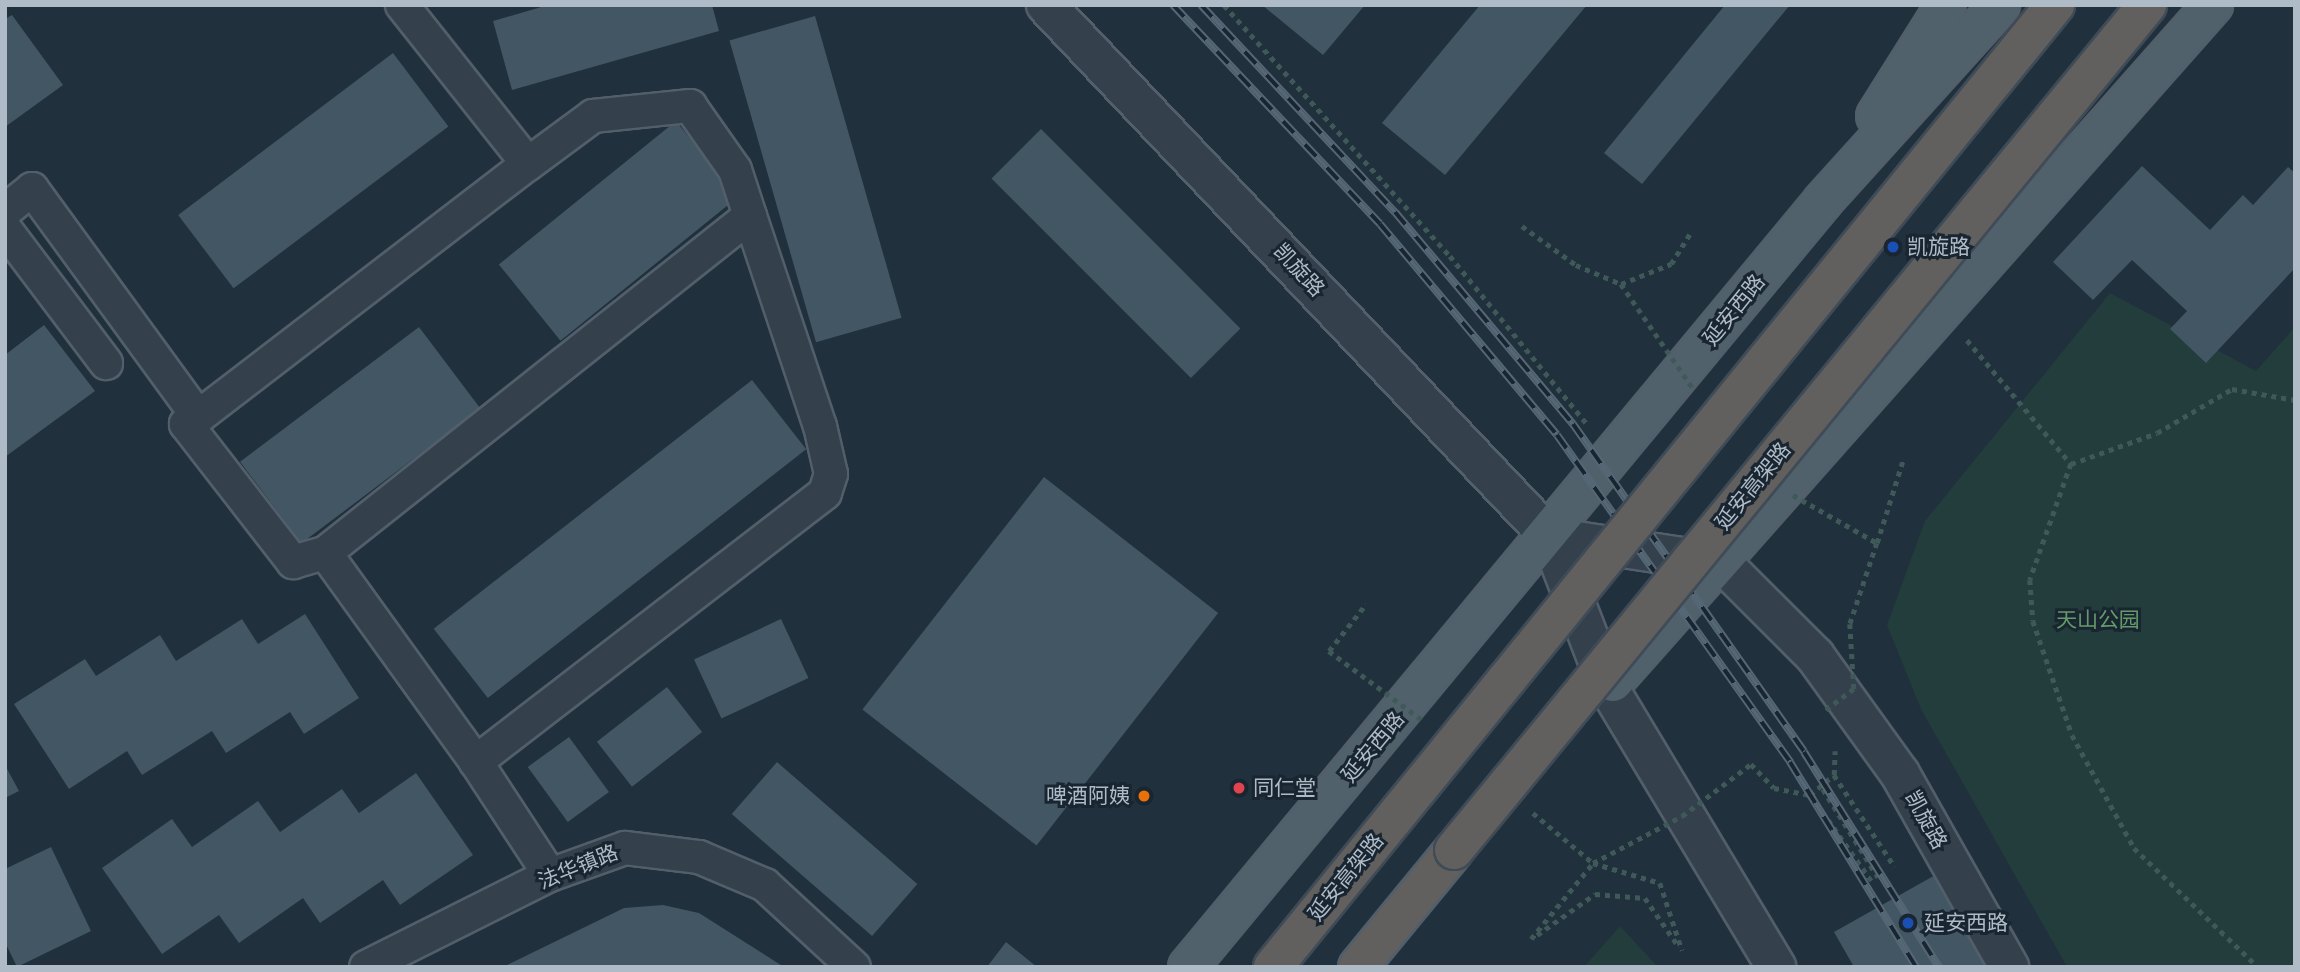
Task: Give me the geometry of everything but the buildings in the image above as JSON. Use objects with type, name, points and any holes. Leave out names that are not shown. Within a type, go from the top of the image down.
[{"type":"highway","name":"延安高架路","points":[[1273,967],[2055,5]]},
{"type":"highway","name":"延安高架路","points":[[1358,967],[2146,5]]},
{"type":"main road","name":"延安西路","points":[[1823,201],[1946,5]]},
{"type":"main road","name":"延安西路","points":[[1188,967],[1550,537],[1823,201],[2000,5]]},
{"type":"main road","points":[[1872,386],[1956,239],[2146,5]]},
{"type":"main road","points":[[1366,967],[1608,687],[1722,563],[1872,386],[2213,5]]},
{"type":"street","points":[[402,5],[528,164]]},
{"type":"street","name":"凯旋路","points":[[1046,5],[1550,537],[1608,687],[1776,967]]},
{"type":"street","points":[[476,762],[825,493],[831,474],[820,426],[735,170],[690,106],[593,116],[186,424],[293,562],[325,553],[750,216]]},
{"type":"street","points":[[5,211],[32,189],[198,417]]},
{"type":"street","points":[[5,229],[106,363]]},
{"type":"street","points":[[1550,537],[1722,563]]},
{"type":"street","points":[[325,553],[476,762],[550,876]]},
{"type":"street","name":"凯旋路","points":[[1722,563],[1815,656],[1900,774],[2008,967]]},
{"type":"street","name":"法华镇路","points":[[366,967],[550,876],[625,848],[699,857],[765,886],[854,967]]},
{"type":"path","points":[[1224,5],[1450,256],[1615,457]]},
{"type":"path","points":[[1522,226],[1576,265],[1621,284],[1671,264],[1692,231]]},
{"type":"path","points":[[1967,340],[2071,464]]},
{"type":"path","points":[[2071,464],[2157,433],[2232,389],[2295,400]]},
{"type":"path","points":[[1877,544],[1903,460]]},
{"type":"path","points":[[2071,464],[2031,580],[2033,621],[2072,735],[2134,848],[2258,967]]},
{"type":"path","points":[[1329,651],[1366,604]]},
{"type":"path","points":[[1751,764],[1774,788],[1810,795],[1871,881]]},
{"type":"path","points":[[1810,795],[1834,775],[1895,867]]},
{"type":"path","points":[[1822,789],[1878,877]]},
{"type":"path","points":[[1593,863],[1660,883],[1682,950],[1645,898],[1595,894],[1531,939],[1593,863]]},
{"type":"green space","name":"天山公园","points":[[2110,293],[2256,371],[2295,327],[2295,967],[2067,967],[1921,709],[1887,625],[1925,521]]},
{"type":"green space","points":[[1620,926],[1658,967],[1584,967]]},
{"type":"railway","points":[[1173,5],[1380,224],[1557,435],[1790,762],[1916,967]]},
{"type":"railway","points":[[1201,5],[1395,212],[1573,424],[1804,752],[1939,967]]},
{"type":"place","name":"凯旋路","points":[[1893,247]]},
{"type":"place","name":"同仁堂","points":[[1239,788]]},
{"type":"place","name":"啤酒阿姨","points":[[1144,796]]},
{"type":"place","name":"延安西路","points":[[1908,923]]}]
